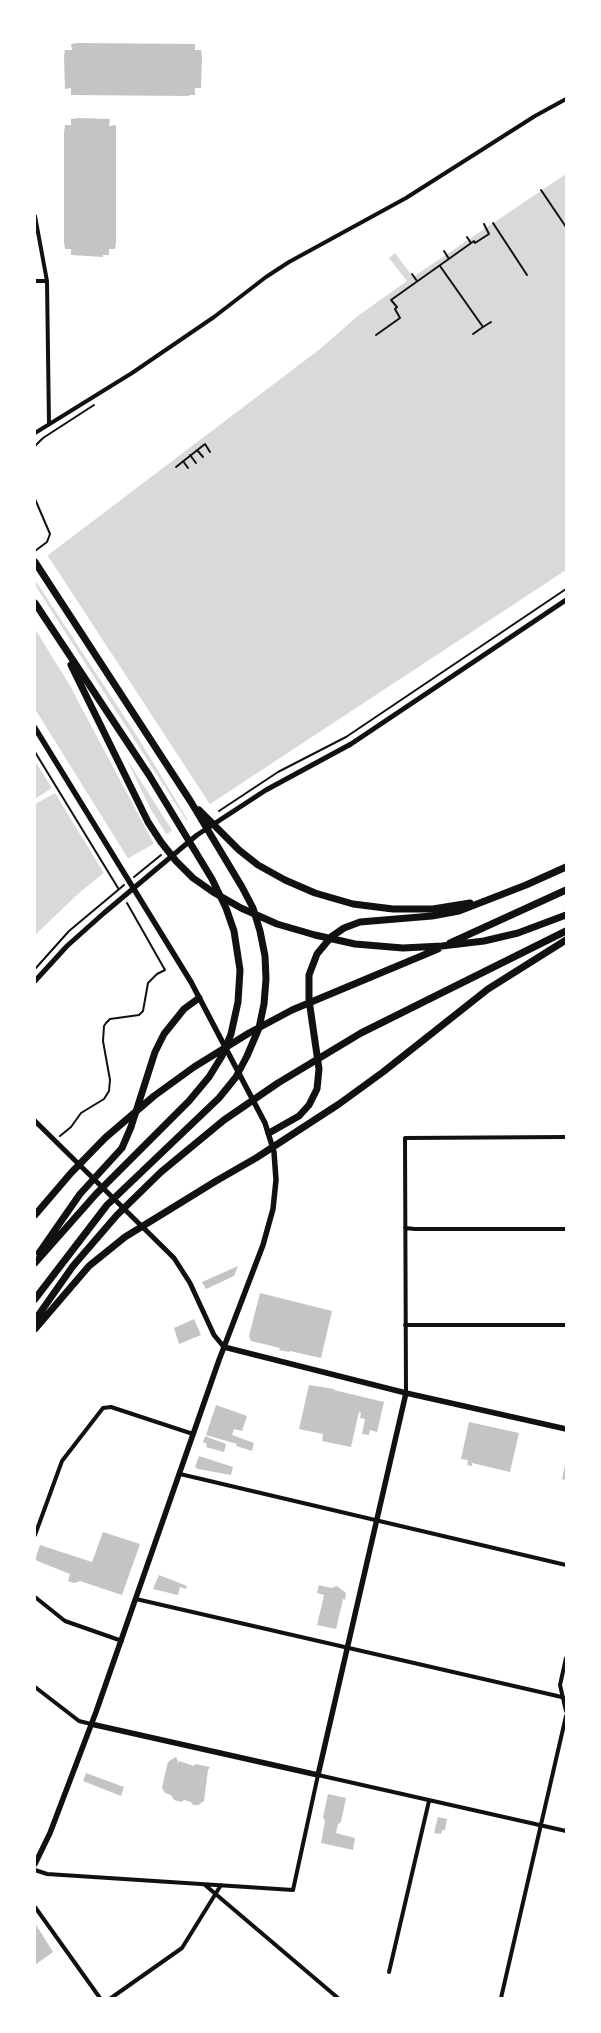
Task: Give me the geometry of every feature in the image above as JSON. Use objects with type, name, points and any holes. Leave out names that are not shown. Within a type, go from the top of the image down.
[{"type":"highway","points":[[35,562],[190,802],[246,894],[260,931],[265,956],[266,980],[259,1028],[242,1066],[224,1092],[107,1205],[35,1299]]},
{"type":"highway","points":[[35,603],[149,775],[223,901],[236,938],[240,978],[235,1018],[225,1048],[200,1089],[109,1180],[35,1262]]},
{"type":"highway","points":[[59,640],[152,829],[165,849],[181,867],[213,892],[255,914],[307,934],[355,944],[410,948],[464,944],[518,932],[566,915]]},
{"type":"highway","points":[[190,802],[245,855],[278,877],[315,893],[353,904],[393,909],[441,908],[480,901],[511,891]]},
{"type":"highway","points":[[269,1133],[295,1119],[306,1109],[315,1094],[319,1076],[309,993],[309,975],[317,954],[330,937],[354,924],[451,913],[566,868]]},
{"type":"highway","points":[[35,1215],[82,1161],[129,1117],[180,1076],[228,1045],[307,1004],[566,890]]},
{"type":"highway","points":[[35,1320],[42,1307],[74,1266],[117,1215],[162,1172],[211,1130],[304,1066],[361,1033],[566,931]]},
{"type":"highway","points":[[35,1329],[104,1252],[158,1216],[273,1147],[355,1093],[488,989],[566,940]]},
{"type":"highway","points":[[35,1262],[80,1194],[122,1148],[131,1126],[154,1052],[164,1034],[184,1009],[199,998]]},
{"type":"main road","points":[[35,728],[175,954],[199,998],[263,1119],[273,1147],[276,1172],[274,1202],[265,1239],[193,1434],[122,1641],[50,1833],[35,1864]]},
{"type":"main road","points":[[224,1347],[406,1393],[566,1430]]},
{"type":"main road","points":[[91,1724],[318,1775],[406,1393]]},
{"type":"street","points":[[35,433],[132,373],[214,317],[266,277],[289,262],[406,198],[535,116],[566,99]]},
{"type":"street","points":[[35,216],[47,281],[49,424]]},
{"type":"street","points":[[35,281],[47,281]]},
{"type":"street","points":[[35,981],[67,946],[96,919],[197,835],[266,790],[351,744],[566,600]]},
{"type":"street","points":[[35,1121],[174,1258],[190,1283],[212,1331],[224,1347]]},
{"type":"street","points":[[406,1393],[405,1138],[566,1137]]},
{"type":"street","points":[[406,1228],[566,1229]]},
{"type":"street","points":[[405,1325],[566,1325]]},
{"type":"street","points":[[35,1535],[62,1460],[103,1408],[111,1407],[193,1434]]},
{"type":"street","points":[[180,1474],[566,1565]]},
{"type":"street","points":[[35,1597],[65,1621],[122,1641]]},
{"type":"street","points":[[136,1599],[564,1698]]},
{"type":"street","points":[[566,1658],[560,1685],[566,1711]]},
{"type":"street","points":[[35,1687],[79,1721],[91,1724]]},
{"type":"street","points":[[501,1998],[566,1716]]},
{"type":"street","points":[[35,1870],[47,1874],[293,1890],[318,1775],[566,1831]]},
{"type":"street","points":[[390,1972],[429,1801]]},
{"type":"street","points":[[204,1884],[338,1998]]},
{"type":"street","points":[[111,1998],[182,1948],[221,1885]]},
{"type":"street","points":[[35,1907],[100,1998]]},
{"type":"path","points":[[541,190],[566,227]]},
{"type":"path","points":[[493,223],[527,275]]},
{"type":"path","points":[[376,335],[400,318],[395,309],[397,307],[391,300],[474,241],[475,244],[490,234],[484,224]]},
{"type":"path","points":[[467,237],[471,243]]},
{"type":"path","points":[[444,250],[449,259]]},
{"type":"path","points":[[440,266],[483,327]]},
{"type":"path","points":[[412,274],[417,281]]},
{"type":"path","points":[[473,334],[491,322]]},
{"type":"path","points":[[35,446],[96,404]]},
{"type":"path","points":[[176,467],[205,444],[210,452]]},
{"type":"path","points":[[197,450],[202,457]]},
{"type":"path","points":[[190,456],[196,463]]},
{"type":"path","points":[[183,461],[188,468]]},
{"type":"path","points":[[35,499],[50,534],[47,542],[35,551]]},
{"type":"path","points":[[35,752],[121,894]]},
{"type":"path","points":[[60,1136],[71,1127],[81,1113],[104,1099],[109,1091],[110,1080],[103,1041],[104,1026],[110,1019],[139,1015],[145,1004],[148,984],[157,974],[165,970],[125,900]]},
{"type":"shaded area","points":[[566,174],[566,570],[210,804],[150,846],[106,871],[78,894],[35,935],[35,565],[320,349],[359,315],[407,281],[389,258],[395,253],[413,277]]},
{"type":"pier","points":[[46,553],[211,806],[189,822],[137,736],[35,580],[35,562]]},
{"type":"pier","points":[[35,585],[188,823],[174,833],[126,758],[150,808],[168,837],[155,846],[69,684],[35,629]]},
{"type":"pier","points":[[35,709],[129,860],[105,875],[55,793],[35,804],[35,799],[52,788],[35,761]]},
{"type":"building","points":[[71,44],[195,44],[195,50],[201,50],[202,56],[201,88],[195,88],[195,95],[189,96],[71,95],[71,88],[65,89],[64,56],[65,50],[72,50]]},
{"type":"building","points":[[71,119],[110,119],[109,126],[116,125],[116,243],[115,249],[109,249],[109,255],[103,255],[103,257],[71,255],[71,249],[65,249],[64,132],[65,125],[71,125]]},
{"type":"building","points":[[238,1266],[234,1276],[206,1289],[202,1282]]},
{"type":"building","points":[[260,1293],[332,1311],[321,1358],[279,1350],[280,1348],[251,1341],[249,1336]]},
{"type":"building","points":[[194,1319],[201,1335],[179,1344],[174,1328]]},
{"type":"building","points":[[309,1385],[334,1389],[384,1402],[377,1432],[370,1430],[369,1435],[362,1434],[365,1419],[360,1418],[361,1413],[359,1412],[351,1447],[322,1441],[323,1434],[299,1429]]},
{"type":"building","points":[[216,1405],[247,1416],[242,1431],[234,1429],[232,1435],[254,1443],[252,1451],[236,1446],[237,1444],[206,1435]]},
{"type":"building","points":[[469,1422],[519,1433],[510,1472],[472,1463],[472,1466],[467,1465],[468,1460],[461,1459]]},
{"type":"building","points":[[205,1436],[226,1444],[224,1452],[206,1447],[207,1444],[203,1442]]},
{"type":"building","points":[[199,1456],[233,1467],[231,1475],[198,1469],[195,1467]]},
{"type":"building","points":[[566,1465],[566,1480],[562,1479]]},
{"type":"building","points":[[103,1532],[140,1544],[122,1595],[80,1581],[74,1583],[68,1581],[70,1574],[35,1560],[40,1545],[92,1562]]},
{"type":"building","points":[[159,1575],[187,1586],[186,1589],[180,1587],[178,1595],[153,1589]]},
{"type":"building","points":[[319,1585],[331,1588],[337,1586],[346,1593],[336,1629],[317,1625],[324,1595],[317,1593]]},
{"type":"building","points":[[176,1757],[177,1765],[179,1761],[194,1766],[195,1764],[210,1767],[204,1801],[198,1805],[193,1805],[191,1802],[184,1800],[181,1802],[174,1800],[162,1788],[167,1765],[169,1761]]},
{"type":"building","points":[[86,1773],[124,1787],[121,1796],[83,1781]]},
{"type":"building","points":[[328,1794],[346,1798],[341,1822],[338,1824],[336,1833],[355,1838],[353,1850],[321,1843],[325,1821],[323,1817]]},
{"type":"building","points":[[438,1817],[447,1819],[445,1830],[442,1830],[441,1834],[434,1833]]},
{"type":"building","points":[[35,1923],[53,1952],[35,1965]]}]
